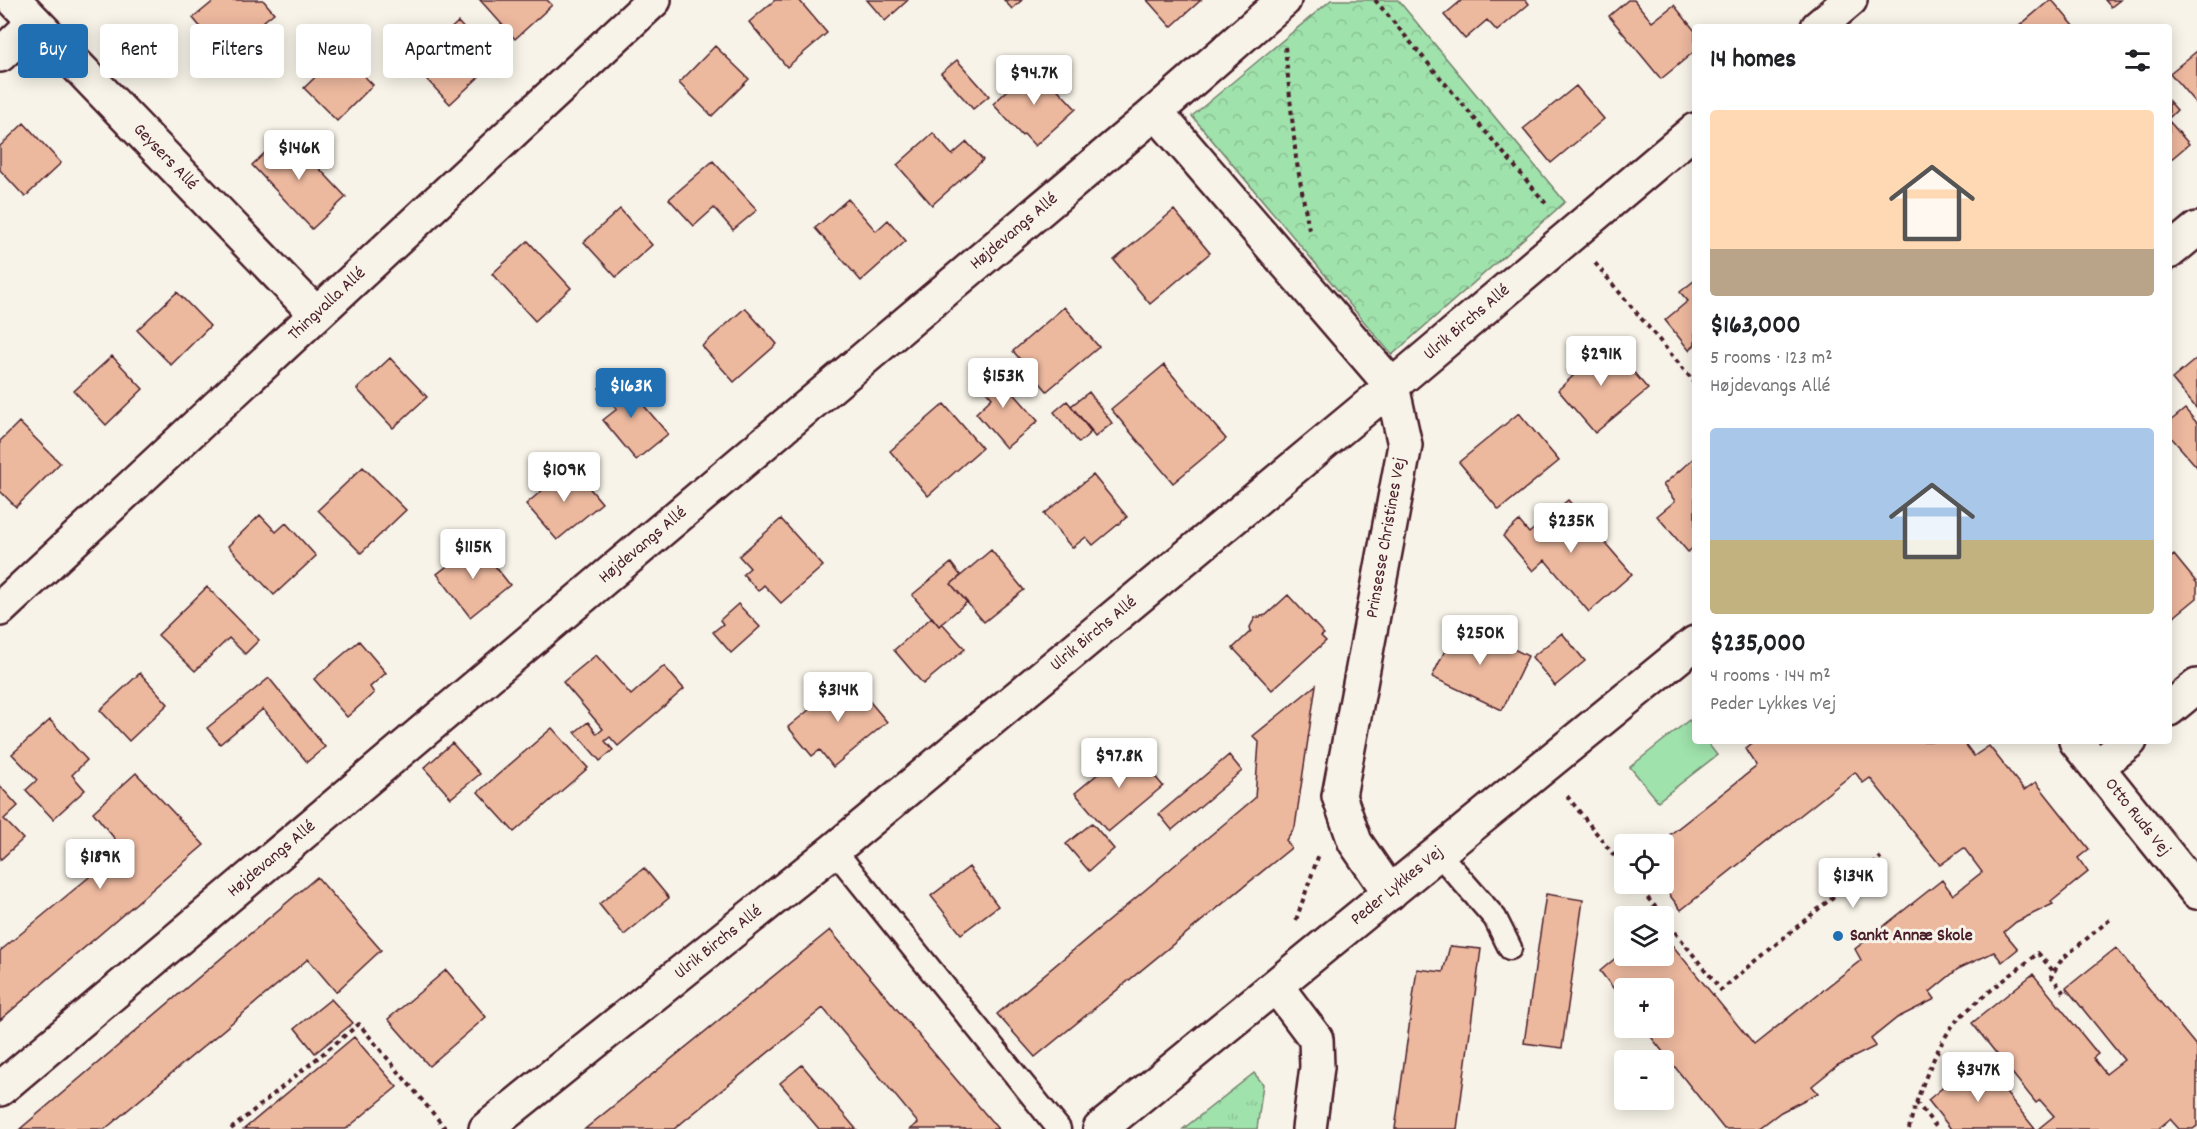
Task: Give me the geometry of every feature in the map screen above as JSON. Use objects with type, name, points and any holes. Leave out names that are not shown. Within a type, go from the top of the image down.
[{"type":"street","points":[[1822,24],[1850,0]]},
{"type":"street","name":"Thingvalla Allé","points":[[0,609],[646,2]]},
{"type":"street","name":"Højdevangs Allé","points":[[0,1089],[1156,112],[1282,2]]},
{"type":"street","points":[[0,55],[25,11]]},
{"type":"street","name":"Geysers Allé","points":[[25,11],[316,314]]},
{"type":"street","name":"Prinsesse Christines Vej","points":[[1156,112],[1392,386],[1404,445],[1340,796],[1354,842],[1390,893]]},
{"type":"street","name":"Ulrik Birchs Allé","points":[[486,1129],[834,850],[1392,386],[1692,132]]},
{"type":"street","points":[[2172,250],[2197,229]]},
{"type":"street","name":"Peder Lykkes Vej","points":[[1100,1129],[1692,645]]},
{"type":"street","points":[[2172,707],[2197,686]]},
{"type":"street","name":"Otto Ruds Vej","points":[[2078,744],[2197,892]]},
{"type":"street","points":[[2097,767],[2126,744]]},
{"type":"street","points":[[1276,986],[1316,1039],[1317,1067],[1309,1129]]},
{"type":"lane","points":[[834,850],[1059,1129]]},
{"type":"lane","points":[[1439,854],[1495,918],[1510,948]]},
{"type":"path","points":[[1375,0],[1692,379]]},
{"type":"path","points":[[1282,2],[1296,158],[1309,234]]},
{"type":"path","points":[[1544,767],[1614,855]]},
{"type":"path","points":[[1305,963],[1295,923],[1321,849]]},
{"type":"path","points":[[1674,931],[1721,990],[1881,857]]},
{"type":"path","points":[[1644,894],[1654,906]]},
{"type":"path","points":[[2064,993],[2051,976],[2062,960],[2113,917]]},
{"type":"path","points":[[1910,1129],[1916,1102],[1939,1047],[1960,1018],[2038,953],[2054,972]]},
{"type":"path","points":[[231,1129],[359,1023],[446,1129]]},
{"type":"path","points":[[1916,1102],[1938,1129]]},
{"type":"green space","points":[[1331,0],[1398,0],[1565,202],[1392,355],[1192,116]]},
{"type":"green space","points":[[1689,720],[1692,724],[1692,744],[1708,744],[1717,755],[1658,801],[1630,767]]},
{"type":"green space","points":[[1254,1073],[1263,1084],[1257,1129],[1183,1129]]},
{"type":"building","points":[[215,0],[263,0],[274,13],[260,24],[198,24],[193,18]]},
{"type":"building","points":[[480,0],[547,0],[552,5],[515,39],[513,24],[502,24]]},
{"type":"building","points":[[775,0],[799,0],[827,33],[787,67],[749,22]]},
{"type":"building","points":[[867,0],[908,0],[885,21]]},
{"type":"building","points":[[1004,0],[1022,0],[1012,9]]},
{"type":"building","points":[[1147,0],[1201,0],[1171,27]]},
{"type":"building","points":[[1462,0],[1526,0],[1529,4],[1497,31],[1487,20],[1465,39],[1444,15]]},
{"type":"building","points":[[1628,0],[1634,0],[1652,22],[1674,5],[1692,27],[1692,53],[1661,79],[1609,16]]},
{"type":"building","points":[[2052,0],[2072,24],[2022,24]]},
{"type":"building","points":[[2105,0],[2120,0],[2111,7]]},
{"type":"building","points":[[715,46],[749,79],[712,116],[679,83]]},
{"type":"building","points":[[2197,51],[2197,105],[2172,75],[2172,71]]},
{"type":"building","points":[[957,60],[989,96],[973,109],[941,73]]},
{"type":"building","points":[[1035,65],[1076,109],[1035,146],[1024,134],[1022,136],[993,104]]},
{"type":"building","points":[[314,78],[366,78],[373,85],[337,121],[304,88]]},
{"type":"building","points":[[425,78],[478,78],[450,104]]},
{"type":"building","points":[[1576,86],[1604,119],[1551,163],[1523,129]]},
{"type":"building","points":[[2172,104],[2177,110],[2172,115]]},
{"type":"building","points":[[24,123],[61,163],[25,197],[0,170],[0,146]]},
{"type":"building","points":[[2172,124],[2189,144],[2172,158]]},
{"type":"building","points":[[286,133],[346,197],[312,229],[252,165]]},
{"type":"building","points":[[933,133],[952,155],[967,142],[983,160],[932,205],[897,165]]},
{"type":"building","points":[[713,161],[757,210],[733,230],[714,208],[694,226],[669,199]]},
{"type":"building","points":[[848,199],[876,231],[888,220],[906,241],[861,281],[815,228]]},
{"type":"building","points":[[620,209],[652,245],[616,277],[584,242]]},
{"type":"building","points":[[1174,210],[1210,253],[1150,304],[1114,260]]},
{"type":"building","points":[[528,241],[571,288],[535,321],[492,274]]},
{"type":"building","points":[[1692,282],[1692,348],[1689,350],[1665,320],[1688,301],[1680,292]]},
{"type":"building","points":[[177,292],[210,326],[171,365],[137,330]]},
{"type":"building","points":[[1064,307],[1099,347],[1047,391],[1013,351]]},
{"type":"building","points":[[745,308],[777,344],[734,382],[702,346]]},
{"type":"building","points":[[1611,346],[1648,389],[1595,433],[1558,390],[1573,376],[1567,370],[1593,347],[1600,355]]},
{"type":"building","points":[[112,356],[143,389],[106,425],[74,391]]},
{"type":"building","points":[[390,358],[427,397],[393,428],[357,389]]},
{"type":"building","points":[[2197,358],[2197,409],[2172,379]]},
{"type":"building","points":[[988,364],[1038,421],[1006,448],[976,413],[992,398],[973,376]]},
{"type":"building","points":[[1164,365],[1226,439],[1173,483],[1111,409]]},
{"type":"building","points":[[617,374],[668,434],[636,460],[603,420],[617,409],[599,388]]},
{"type":"building","points":[[1089,392],[1112,423],[1095,437],[1071,406]]},
{"type":"building","points":[[1067,401],[1092,431],[1079,443],[1054,412]]},
{"type":"building","points":[[944,404],[982,448],[928,496],[890,451]]},
{"type":"building","points":[[2185,409],[2197,423],[2197,467],[2172,438],[2172,420]]},
{"type":"building","points":[[1519,413],[1559,461],[1499,510],[1459,462]]},
{"type":"building","points":[[19,422],[60,463],[16,507],[0,491],[0,441]]},
{"type":"building","points":[[1692,460],[1692,549],[1688,552],[1657,516],[1675,501],[1663,485]]},
{"type":"building","points":[[571,466],[602,503],[557,540],[526,504]]},
{"type":"building","points":[[363,467],[406,510],[361,553],[318,510]]},
{"type":"building","points":[[1093,475],[1127,517],[1093,545],[1086,537],[1072,548],[1044,514]]},
{"type":"building","points":[[1568,500],[1632,574],[1589,612],[1545,560],[1533,571],[1503,536],[1519,521],[1529,533]]},
{"type":"building","points":[[260,515],[276,532],[286,523],[316,556],[274,595],[228,546]]},
{"type":"building","points":[[781,519],[823,566],[781,603],[764,585],[758,591],[743,574],[750,568],[739,556]]},
{"type":"building","points":[[477,543],[510,585],[470,617],[437,574]]},
{"type":"building","points":[[991,550],[1024,590],[984,622],[951,584]]},
{"type":"building","points":[[2174,555],[2197,583],[2197,598],[2172,619],[2172,557]]},
{"type":"building","points":[[951,563],[961,576],[951,584],[967,602],[939,626],[912,595]]},
{"type":"building","points":[[207,587],[259,640],[245,654],[229,638],[195,671],[158,635]]},
{"type":"building","points":[[1288,595],[1324,634],[1321,636],[1326,641],[1272,690],[1233,648],[1251,631],[1250,627],[1255,618],[1266,615]]},
{"type":"building","points":[[738,604],[760,627],[731,653],[713,632],[723,624],[720,620]]},
{"type":"building","points":[[932,617],[939,626],[942,623],[965,649],[923,684],[894,650]]},
{"type":"building","points":[[1459,622],[1528,656],[1502,710],[1432,677]]},
{"type":"building","points":[[1562,633],[1585,661],[1555,686],[1532,657]]},
{"type":"building","points":[[359,641],[386,673],[370,687],[374,693],[347,717],[314,679]]},
{"type":"building","points":[[596,655],[631,695],[664,666],[684,689],[618,746],[610,737],[605,741],[613,750],[600,761],[575,732],[588,722],[597,734],[603,729],[563,682]]},
{"type":"building","points":[[140,673],[168,704],[129,741],[100,710]]},
{"type":"building","points":[[849,677],[887,722],[833,767],[820,750],[812,756],[788,727]]},
{"type":"building","points":[[269,678],[325,747],[307,762],[263,709],[220,744],[207,728]]},
{"type":"building","points":[[1316,685],[1295,827],[1286,840],[1291,848],[1035,1057],[997,1014],[1255,798],[1259,742],[1253,736]]},
{"type":"building","points":[[50,720],[87,760],[72,775],[85,790],[53,819],[26,790],[37,780],[12,754]]},
{"type":"building","points":[[552,728],[588,768],[514,832],[478,792]]},
{"type":"building","points":[[452,743],[480,774],[451,798],[424,768]]},
{"type":"building","points":[[1752,744],[1965,744],[1974,756],[1989,746],[2024,790],[2036,782],[2089,849],[2078,858],[2088,872],[2051,902],[2053,904],[2016,922],[2004,932],[2018,949],[2002,962],[1994,952],[1958,969],[1930,992],[1935,999],[1897,1018],[1871,1039],[1876,1046],[1838,1065],[1812,1086],[1818,1093],[1781,1112],[1758,1129],[1724,1129],[1674,1066],[1674,1050],[1661,1050],[1652,1038],[1674,1038],[1674,978],[1614,978],[1614,989],[1600,971],[1614,959],[1614,966],[1674,966],[1674,947],[1754,1045],[1861,960],[1855,949],[1942,880],[1953,895],[1982,872],[1964,848],[1940,865],[1870,778],[1863,783],[1855,772],[1681,910],[1669,894],[1674,894],[1674,834],[1671,834],[1757,766],[1746,749]]},
{"type":"building","points":[[1130,747],[1163,786],[1108,832],[1075,793]]},
{"type":"building","points":[[1229,755],[1242,771],[1172,830],[1159,814]]},
{"type":"building","points":[[136,773],[204,845],[0,1020],[0,951],[123,849],[93,812]]},
{"type":"building","points":[[0,786],[18,806],[4,819],[23,839],[0,860]]},
{"type":"building","points":[[1092,823],[1114,849],[1089,871],[1066,844]]},
{"type":"building","points":[[969,867],[998,906],[961,934],[931,896]]},
{"type":"building","points":[[644,868],[669,898],[624,935],[599,904]]},
{"type":"building","points":[[317,877],[381,950],[336,992],[308,959],[105,1129],[20,1129]]},
{"type":"building","points":[[1546,894],[1583,900],[1562,1048],[1524,1043]]},
{"type":"building","points":[[830,930],[998,1129],[910,1129],[918,1123],[823,1008],[674,1129],[585,1129]]},
{"type":"building","points":[[1450,946],[1481,949],[1457,1129],[1395,1129],[1417,969],[1443,972]]},
{"type":"building","points":[[2116,948],[2197,1047],[2197,1126],[2193,1129],[2179,1129],[2170,1119],[2158,1129],[2038,1129],[2054,1116],[2040,1100],[2036,1103],[1972,1023],[2033,974],[2098,1054],[2093,1058],[2106,1074],[2124,1060],[2066,988]]},
{"type":"building","points":[[446,970],[486,1017],[429,1066],[388,1019]]},
{"type":"building","points":[[331,999],[353,1023],[315,1053],[295,1028]]},
{"type":"building","points":[[354,1037],[397,1087],[346,1129],[244,1129]]},
{"type":"building","points":[[1978,1058],[2035,1129],[1951,1129],[1928,1100]]},
{"type":"building","points":[[802,1065],[856,1129],[819,1129],[780,1083]]},
{"type":"place","name":"Sankt Annæ Skole","points":[[1838,936]]}]
